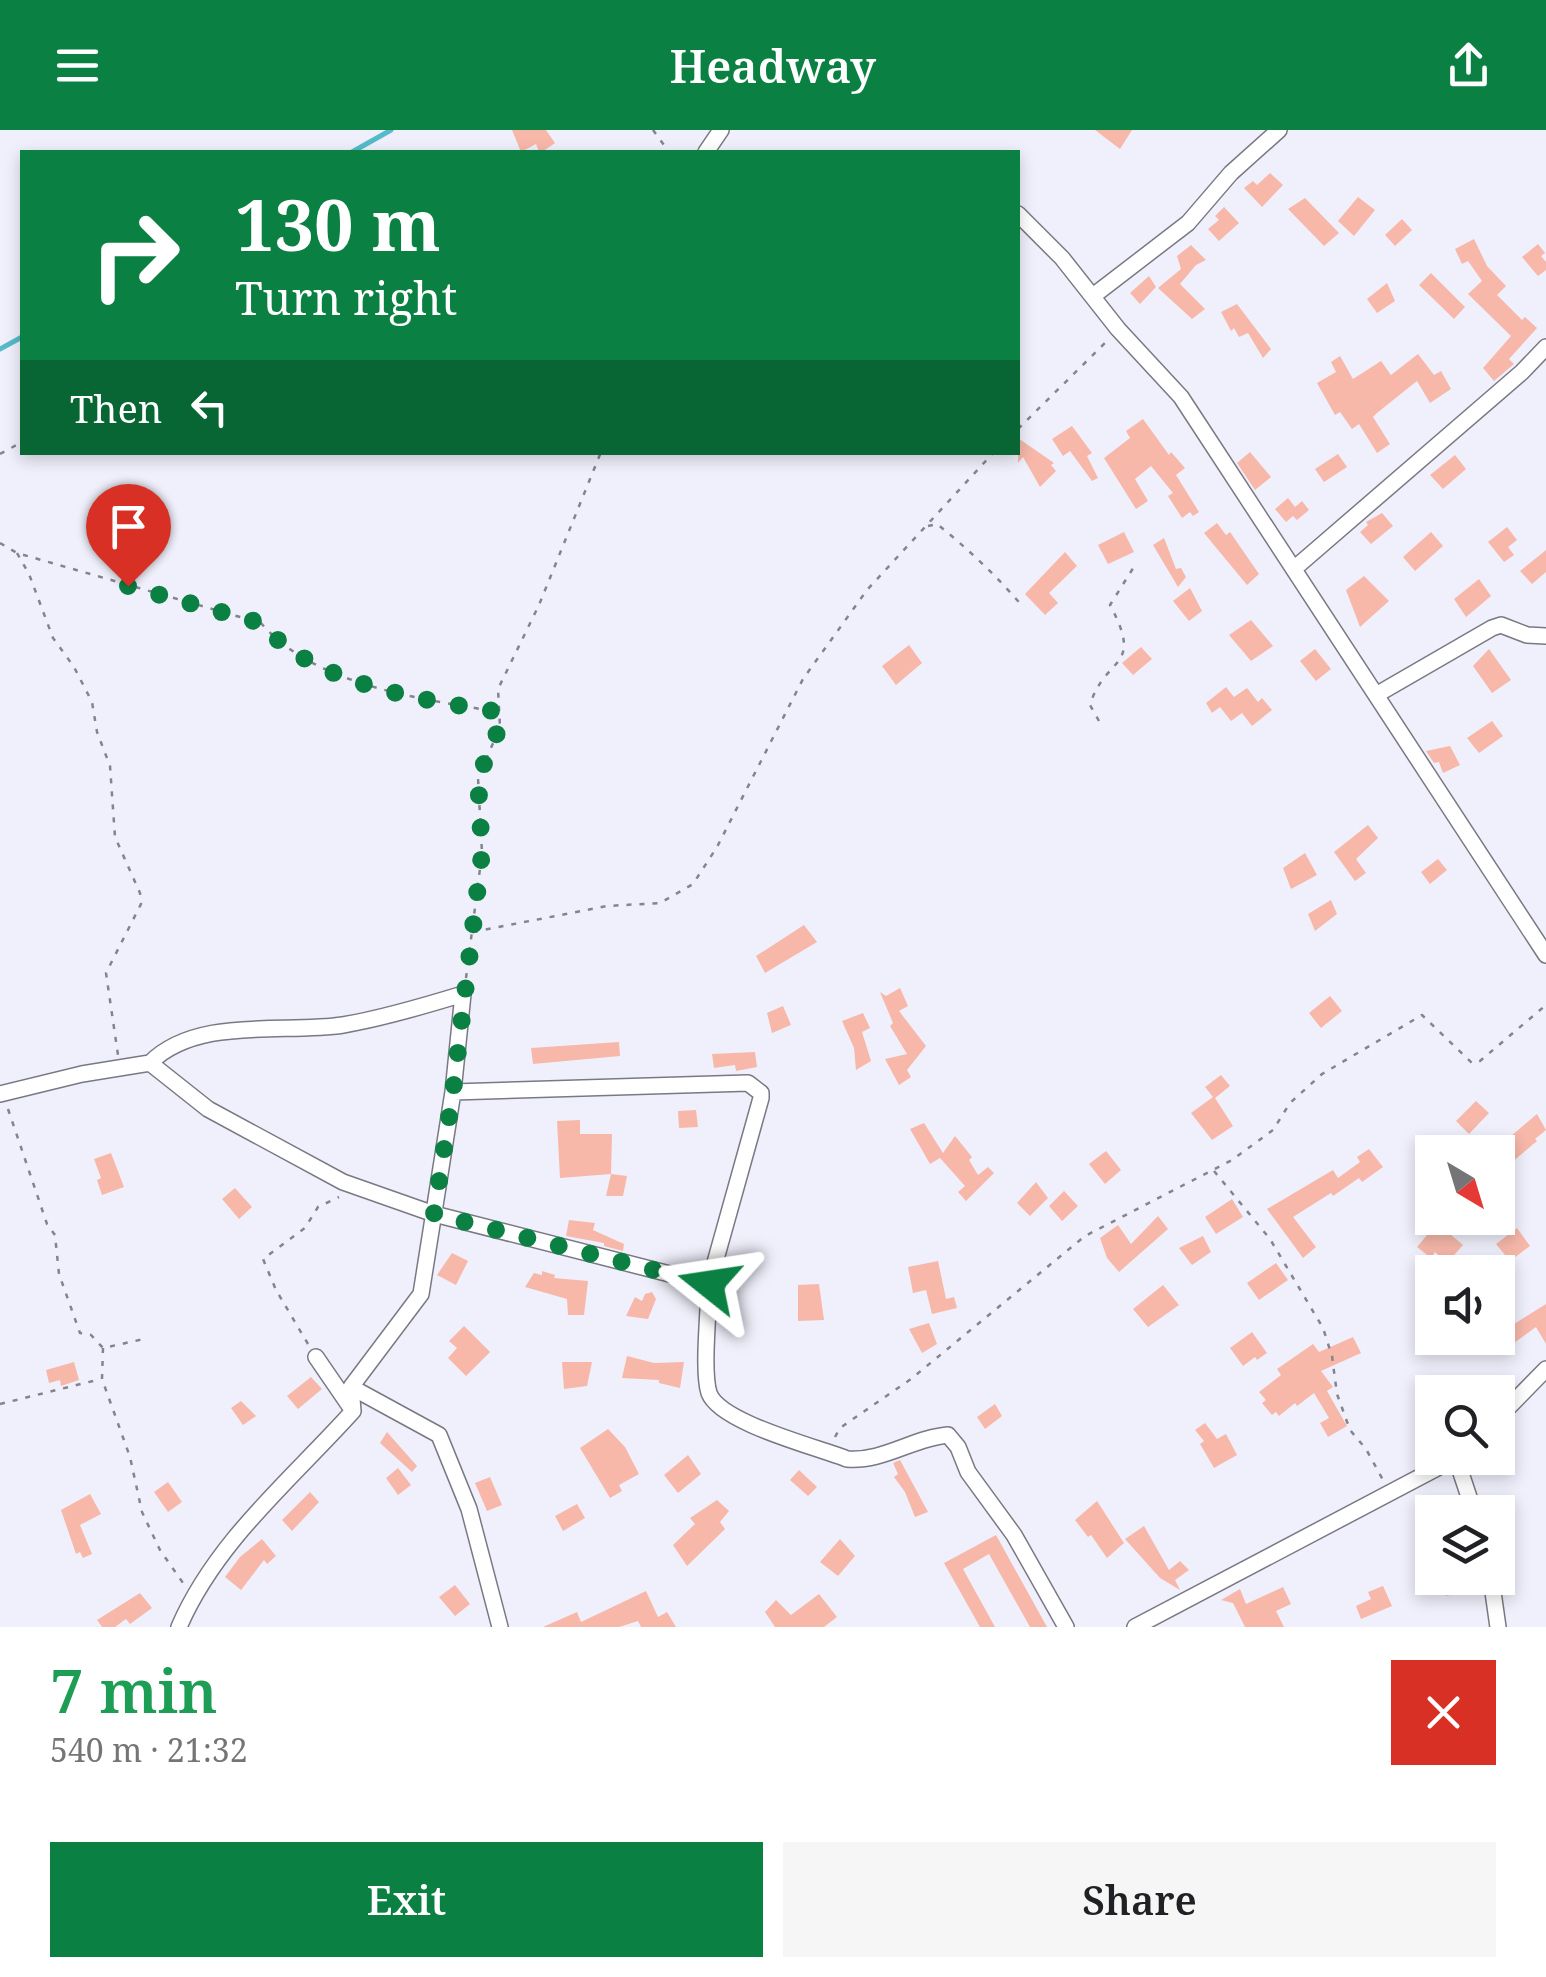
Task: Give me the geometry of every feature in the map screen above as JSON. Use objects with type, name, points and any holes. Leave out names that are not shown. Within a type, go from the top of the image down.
[{"type":"street","points":[[1094,296],[1188,223],[1231,173],[1279,130]]},
{"type":"street","points":[[1020,216],[1062,258],[1118,330],[1181,397],[1546,955]]},
{"type":"street","points":[[1295,568],[1546,347]]},
{"type":"street","points":[[1376,696],[1492,628],[1501,625],[1526,635],[1546,636]]},
{"type":"street","points":[[2,1094],[150,1063],[169,1046],[196,1038],[259,1027],[340,1026],[463,994],[453,1092],[422,1294],[350,1387],[353,1410]]},
{"type":"street","points":[[150,1063],[208,1109],[343,1182],[434,1214],[709,1284]]},
{"type":"street","points":[[453,1092],[748,1084],[755,1087],[761,1098],[709,1284],[707,1375],[714,1401],[742,1420],[860,1460],[948,1435],[958,1447],[968,1472],[1014,1535],[1066,1627]]},
{"type":"street","points":[[316,1358],[353,1410]]},
{"type":"street","points":[[1515,1401],[1546,1369]]},
{"type":"street","points":[[350,1387],[439,1436],[470,1509],[500,1627]]},
{"type":"street","points":[[180,1627],[192,1596],[229,1543],[353,1410]]},
{"type":"street","points":[[1135,1627],[1456,1458],[1468,1495]]},
{"type":"street","points":[[1493,1595],[1498,1627]]},
{"type":"path","points":[[1020,427],[1118,330]]},
{"type":"path","points":[[463,994],[482,853],[478,778],[500,726],[498,690],[600,455]]},
{"type":"path","points":[[473,932],[607,906],[660,903],[693,884],[718,847],[803,680],[867,590],[991,455]]},
{"type":"path","points":[[926,526],[936,524],[955,538],[1022,606]]},
{"type":"path","points":[[0,543],[16,553],[261,623],[270,635],[334,675],[431,701],[500,712]]},
{"type":"path","points":[[16,553],[53,638],[92,702],[110,766],[115,837],[140,892],[141,904],[106,973],[120,1067]]},
{"type":"path","points":[[1099,721],[1090,705],[1093,694],[1127,647],[1120,622],[1110,606],[1137,562]]},
{"type":"path","points":[[828,1451],[840,1428],[911,1379],[1085,1236],[1213,1170],[1273,1130],[1290,1103],[1322,1074],[1422,1015],[1472,1063],[1480,1061],[1546,1005]]},
{"type":"path","points":[[2,1094],[48,1224],[56,1234],[59,1274],[80,1333],[91,1334],[104,1348],[102,1379],[130,1457],[142,1512],[160,1550],[192,1596]]},
{"type":"path","points":[[1213,1170],[1270,1239],[1323,1328],[1337,1394],[1350,1430],[1366,1449],[1390,1494]]},
{"type":"path","points":[[316,1358],[276,1290],[263,1259],[305,1228],[318,1207],[341,1196],[343,1182]]},
{"type":"path","points":[[104,1348],[144,1340]]},
{"type":"path","points":[[0,1404],[102,1379]]},
{"type":"building","points":[[512,130],[546,130],[555,143],[545,150],[538,150],[536,144],[520,150]]},
{"type":"building","points":[[1095,130],[1132,130],[1120,149]]},
{"type":"building","points":[[1270,173],[1283,185],[1262,207],[1244,188],[1253,181],[1257,185]]},
{"type":"building","points":[[1358,197],[1375,210],[1354,236],[1338,221]]},
{"type":"building","points":[[1305,198],[1339,233],[1324,246],[1288,209]]},
{"type":"building","points":[[1224,207],[1239,223],[1219,241],[1208,229],[1219,220],[1215,216]]},
{"type":"building","points":[[1402,219],[1412,230],[1395,246],[1385,235]]},
{"type":"building","points":[[1474,239],[1487,266],[1506,286],[1497,295],[1522,320],[1525,317],[1537,328],[1509,359],[1514,364],[1494,381],[1483,368],[1511,336],[1468,294],[1482,281],[1468,261],[1462,264],[1455,249]]},
{"type":"building","points":[[1538,244],[1545,253],[1541,256],[1546,270],[1538,276],[1522,257]]},
{"type":"building","points":[[1191,245],[1206,260],[1196,265],[1180,284],[1205,309],[1192,319],[1158,288],[1181,269],[1177,256]]},
{"type":"building","points":[[1431,273],[1465,307],[1454,319],[1419,285]]},
{"type":"building","points":[[1149,276],[1156,287],[1140,304],[1130,293]]},
{"type":"building","points":[[1387,283],[1395,301],[1377,313],[1367,299]]},
{"type":"building","points":[[1237,304],[1271,349],[1263,358],[1248,333],[1239,337],[1234,328],[1231,331],[1221,312]]},
{"type":"building","points":[[1418,354],[1434,375],[1441,371],[1451,389],[1430,403],[1417,381],[1377,413],[1373,417],[1390,444],[1377,453],[1359,424],[1352,429],[1340,412],[1335,415],[1317,383],[1336,372],[1331,362],[1340,356],[1353,379],[1381,361],[1391,375]]},
{"type":"building","points":[[1143,419],[1169,455],[1171,452],[1185,468],[1176,475],[1199,512],[1193,516],[1190,512],[1182,518],[1168,496],[1173,493],[1151,466],[1135,479],[1148,501],[1136,509],[1104,458],[1130,438],[1126,431]]},
{"type":"building","points":[[1072,426],[1092,453],[1087,456],[1098,478],[1092,481],[1070,451],[1063,456],[1052,439]]},
{"type":"building","points":[[1020,439],[1054,463],[1051,465],[1056,471],[1040,487],[1023,457],[1018,463]]},
{"type":"building","points":[[1250,452],[1271,477],[1255,490],[1237,463]]},
{"type":"building","points":[[1338,454],[1347,467],[1324,482],[1315,469]]},
{"type":"building","points":[[1455,455],[1466,469],[1443,489],[1430,475]]},
{"type":"building","points":[[1288,498],[1295,507],[1302,501],[1309,510],[1297,520],[1293,516],[1286,522],[1275,509]]},
{"type":"building","points":[[1382,513],[1393,526],[1371,544],[1360,532],[1368,525],[1366,522]]},
{"type":"building","points":[[1217,523],[1226,535],[1230,532],[1259,574],[1247,585],[1204,533]]},
{"type":"building","points":[[1507,527],[1517,540],[1508,547],[1514,555],[1504,562],[1488,542]]},
{"type":"building","points":[[1124,532],[1134,552],[1108,564],[1098,545]]},
{"type":"building","points":[[1431,532],[1443,546],[1415,571],[1403,557]]},
{"type":"building","points":[[1164,538],[1176,569],[1181,568],[1186,577],[1178,587],[1153,545]]},
{"type":"building","points":[[1546,550],[1546,572],[1532,584],[1520,571]]},
{"type":"building","points":[[1065,552],[1077,566],[1049,593],[1058,603],[1045,615],[1025,594]]},
{"type":"building","points":[[1364,576],[1389,601],[1360,627],[1346,590]]},
{"type":"building","points":[[1479,579],[1491,596],[1466,617],[1454,599]]},
{"type":"building","points":[[1190,588],[1202,611],[1189,621],[1173,601]]},
{"type":"building","points":[[1251,620],[1273,646],[1251,661],[1229,635]]},
{"type":"building","points":[[909,645],[922,663],[896,685],[882,666]]},
{"type":"building","points":[[1141,647],[1152,659],[1133,675],[1122,663]]},
{"type":"building","points":[[1315,649],[1331,669],[1316,681],[1300,661]]},
{"type":"building","points":[[1489,649],[1511,680],[1492,693],[1473,666]]},
{"type":"building","points":[[1226,687],[1234,697],[1247,688],[1258,702],[1262,698],[1272,710],[1252,726],[1242,713],[1231,721],[1220,707],[1212,713],[1206,703]]},
{"type":"building","points":[[1492,721],[1503,736],[1479,753],[1467,738]]},
{"type":"building","points":[[1450,746],[1460,765],[1443,773],[1439,762],[1434,763],[1426,751]]},
{"type":"building","points":[[1368,825],[1378,838],[1356,859],[1366,873],[1355,881],[1334,852]]},
{"type":"building","points":[[1305,853],[1317,875],[1291,889],[1283,868]]},
{"type":"building","points":[[1438,859],[1447,870],[1430,884],[1421,872]]},
{"type":"building","points":[[1331,900],[1337,914],[1315,931],[1308,914]]},
{"type":"building","points":[[804,925],[817,942],[765,973],[756,956]]},
{"type":"building","points":[[900,988],[908,1006],[899,1011],[926,1046],[907,1070],[911,1077],[899,1085],[885,1059],[907,1054],[890,1026],[893,1023],[880,992],[886,996]]},
{"type":"building","points":[[1330,996],[1342,1011],[1321,1028],[1309,1013]]},
{"type":"building","points":[[783,1006],[791,1025],[772,1033],[767,1013]]},
{"type":"building","points":[[863,1013],[870,1028],[862,1032],[871,1061],[856,1070],[854,1048],[842,1021]]},
{"type":"building","points":[[619,1042],[620,1056],[533,1064],[531,1048]]},
{"type":"building","points":[[755,1052],[757,1067],[736,1071],[735,1065],[714,1068],[712,1054]]},
{"type":"building","points":[[1221,1075],[1230,1086],[1215,1098],[1233,1126],[1212,1140],[1191,1113],[1213,1097],[1205,1087]]},
{"type":"building","points":[[1476,1101],[1489,1113],[1469,1134],[1456,1121]]},
{"type":"building","points":[[696,1110],[698,1127],[679,1128],[678,1111]]},
{"type":"building","points":[[1537,1114],[1546,1130],[1515,1160],[1512,1135]]},
{"type":"building","points":[[580,1120],[580,1134],[612,1134],[611,1174],[560,1178],[557,1121]]},
{"type":"building","points":[[924,1123],[943,1153],[955,1136],[972,1157],[969,1160],[978,1175],[988,1167],[994,1173],[966,1201],[958,1192],[965,1186],[940,1158],[930,1164],[910,1129]]},
{"type":"building","points":[[1369,1149],[1383,1167],[1293,1217],[1316,1247],[1303,1258],[1267,1209],[1333,1170],[1338,1178],[1360,1162],[1357,1157]]},
{"type":"building","points":[[1106,1151],[1121,1170],[1105,1184],[1089,1164]]},
{"type":"building","points":[[111,1153],[124,1187],[102,1195],[94,1159]]},
{"type":"building","points":[[611,1174],[627,1176],[623,1196],[606,1196]]},
{"type":"building","points":[[1036,1182],[1048,1198],[1030,1216],[1017,1203]]},
{"type":"building","points":[[235,1188],[252,1207],[239,1219],[222,1199]]},
{"type":"building","points":[[1064,1191],[1078,1206],[1062,1221],[1049,1206]]},
{"type":"building","points":[[1232,1199],[1243,1217],[1216,1234],[1205,1217]]},
{"type":"building","points":[[1158,1216],[1168,1229],[1119,1272],[1107,1258],[1100,1238],[1118,1225],[1131,1244]]},
{"type":"building","points":[[569,1220],[595,1223],[593,1230],[624,1244],[623,1251],[566,1236]]},
{"type":"building","points":[[1515,1230],[1530,1246],[1515,1257],[1505,1255],[1496,1244],[1508,1235],[1515,1235]]},
{"type":"building","points":[[1427,1235],[1451,1235],[1463,1245],[1454,1255],[1435,1252],[1427,1255],[1417,1247]]},
{"type":"building","points":[[1203,1236],[1211,1252],[1192,1265],[1179,1248]]},
{"type":"building","points":[[452,1253],[468,1261],[456,1285],[437,1275]]},
{"type":"building","points":[[938,1261],[946,1299],[954,1297],[957,1308],[932,1314],[926,1290],[913,1293],[908,1267]]},
{"type":"building","points":[[1276,1263],[1288,1280],[1259,1300],[1247,1283]]},
{"type":"building","points":[[542,1271],[555,1275],[554,1278],[588,1281],[584,1315],[568,1315],[567,1299],[525,1287],[534,1273],[542,1275]]},
{"type":"building","points":[[819,1284],[824,1320],[798,1321],[798,1285]]},
{"type":"building","points":[[1163,1285],[1179,1305],[1148,1327],[1133,1309]]},
{"type":"building","points":[[652,1292],[656,1299],[648,1319],[626,1316],[635,1297],[642,1301],[645,1294]]},
{"type":"building","points":[[1546,1304],[1546,1344],[1536,1327],[1515,1342],[1515,1323]]},
{"type":"building","points":[[929,1323],[937,1344],[922,1353],[909,1329]]},
{"type":"building","points":[[464,1326],[490,1352],[466,1376],[448,1358],[457,1348],[449,1341]]},
{"type":"building","points":[[1252,1332],[1267,1353],[1243,1366],[1230,1348]]},
{"type":"building","points":[[1353,1337],[1361,1353],[1321,1371],[1333,1387],[1327,1391],[1347,1426],[1328,1437],[1320,1423],[1329,1418],[1314,1393],[1279,1416],[1276,1412],[1272,1415],[1259,1392],[1281,1375],[1277,1369],[1313,1344],[1319,1352]]},
{"type":"building","points":[[627,1356],[654,1363],[684,1362],[680,1388],[659,1380],[622,1378]]},
{"type":"building","points":[[74,1362],[79,1380],[61,1386],[60,1380],[49,1383],[46,1370]]},
{"type":"building","points":[[562,1362],[592,1362],[587,1386],[564,1389]]},
{"type":"building","points":[[311,1377],[322,1389],[298,1409],[287,1396]]},
{"type":"building","points":[[241,1401],[256,1416],[243,1425],[231,1408]]},
{"type":"building","points":[[995,1404],[1002,1416],[985,1429],[977,1417]]},
{"type":"building","points":[[1205,1423],[1217,1439],[1226,1434],[1237,1455],[1214,1468],[1200,1444],[1204,1441],[1195,1430]]},
{"type":"building","points":[[608,1429],[625,1447],[639,1474],[619,1485],[622,1491],[610,1498],[580,1448]]},
{"type":"building","points":[[387,1432],[417,1466],[412,1472],[380,1443]]},
{"type":"building","points":[[688,1455],[701,1474],[678,1493],[664,1475]]},
{"type":"building","points":[[900,1460],[928,1512],[915,1517],[894,1477],[898,1474],[893,1463]]},
{"type":"building","points":[[398,1468],[411,1485],[398,1495],[386,1478]]},
{"type":"building","points":[[799,1470],[817,1487],[808,1496],[790,1480]]},
{"type":"building","points":[[490,1477],[502,1505],[487,1511],[475,1483]]},
{"type":"building","points":[[168,1482],[182,1502],[168,1512],[154,1492]]},
{"type":"building","points":[[310,1492],[319,1502],[292,1531],[282,1520]]},
{"type":"building","points":[[90,1494],[101,1514],[80,1525],[92,1554],[83,1558],[80,1552],[76,1554],[61,1510]]},
{"type":"building","points":[[717,1500],[729,1511],[720,1522],[725,1529],[687,1566],[673,1545],[695,1524],[690,1518]]},
{"type":"building","points":[[1097,1501],[1124,1543],[1107,1558],[1075,1520]]},
{"type":"building","points":[[577,1504],[585,1518],[563,1531],[555,1516]]},
{"type":"building","points":[[1144,1526],[1169,1570],[1180,1561],[1189,1570],[1175,1580],[1180,1590],[1160,1578],[1125,1539]]},
{"type":"building","points":[[996,1535],[1047,1627],[1030,1627],[989,1554],[963,1569],[995,1627],[980,1627],[944,1563]]},
{"type":"building","points":[[262,1539],[276,1556],[267,1564],[264,1560],[241,1590],[225,1577],[240,1557]]},
{"type":"building","points":[[840,1539],[855,1556],[838,1576],[820,1562]]},
{"type":"building","points":[[455,1585],[470,1604],[455,1616],[439,1597]]},
{"type":"building","points":[[1383,1586],[1392,1606],[1361,1619],[1356,1606],[1371,1599],[1368,1592]]},
{"type":"building","points":[[1283,1587],[1291,1604],[1276,1611],[1284,1627],[1245,1627],[1233,1603],[1221,1600],[1240,1589],[1246,1604]]},
{"type":"building","points":[[646,1591],[658,1617],[667,1612],[676,1627],[641,1627],[638,1621],[619,1627],[543,1627],[577,1612],[581,1622]]},
{"type":"building","points":[[140,1593],[152,1608],[130,1624],[126,1619],[115,1627],[102,1627],[97,1620]]},
{"type":"building","points":[[819,1594],[837,1617],[824,1627],[775,1627],[765,1612],[776,1600],[791,1615]]},
{"type":"waterway","points":[[356,150],[391,130]]},
{"type":"waterway","points":[[0,349],[20,338]]},
{"type":"route","points":[[128,586],[261,623],[270,635],[334,675],[431,701],[500,712],[500,726],[478,778],[482,853],[434,1214],[709,1284]]}]
